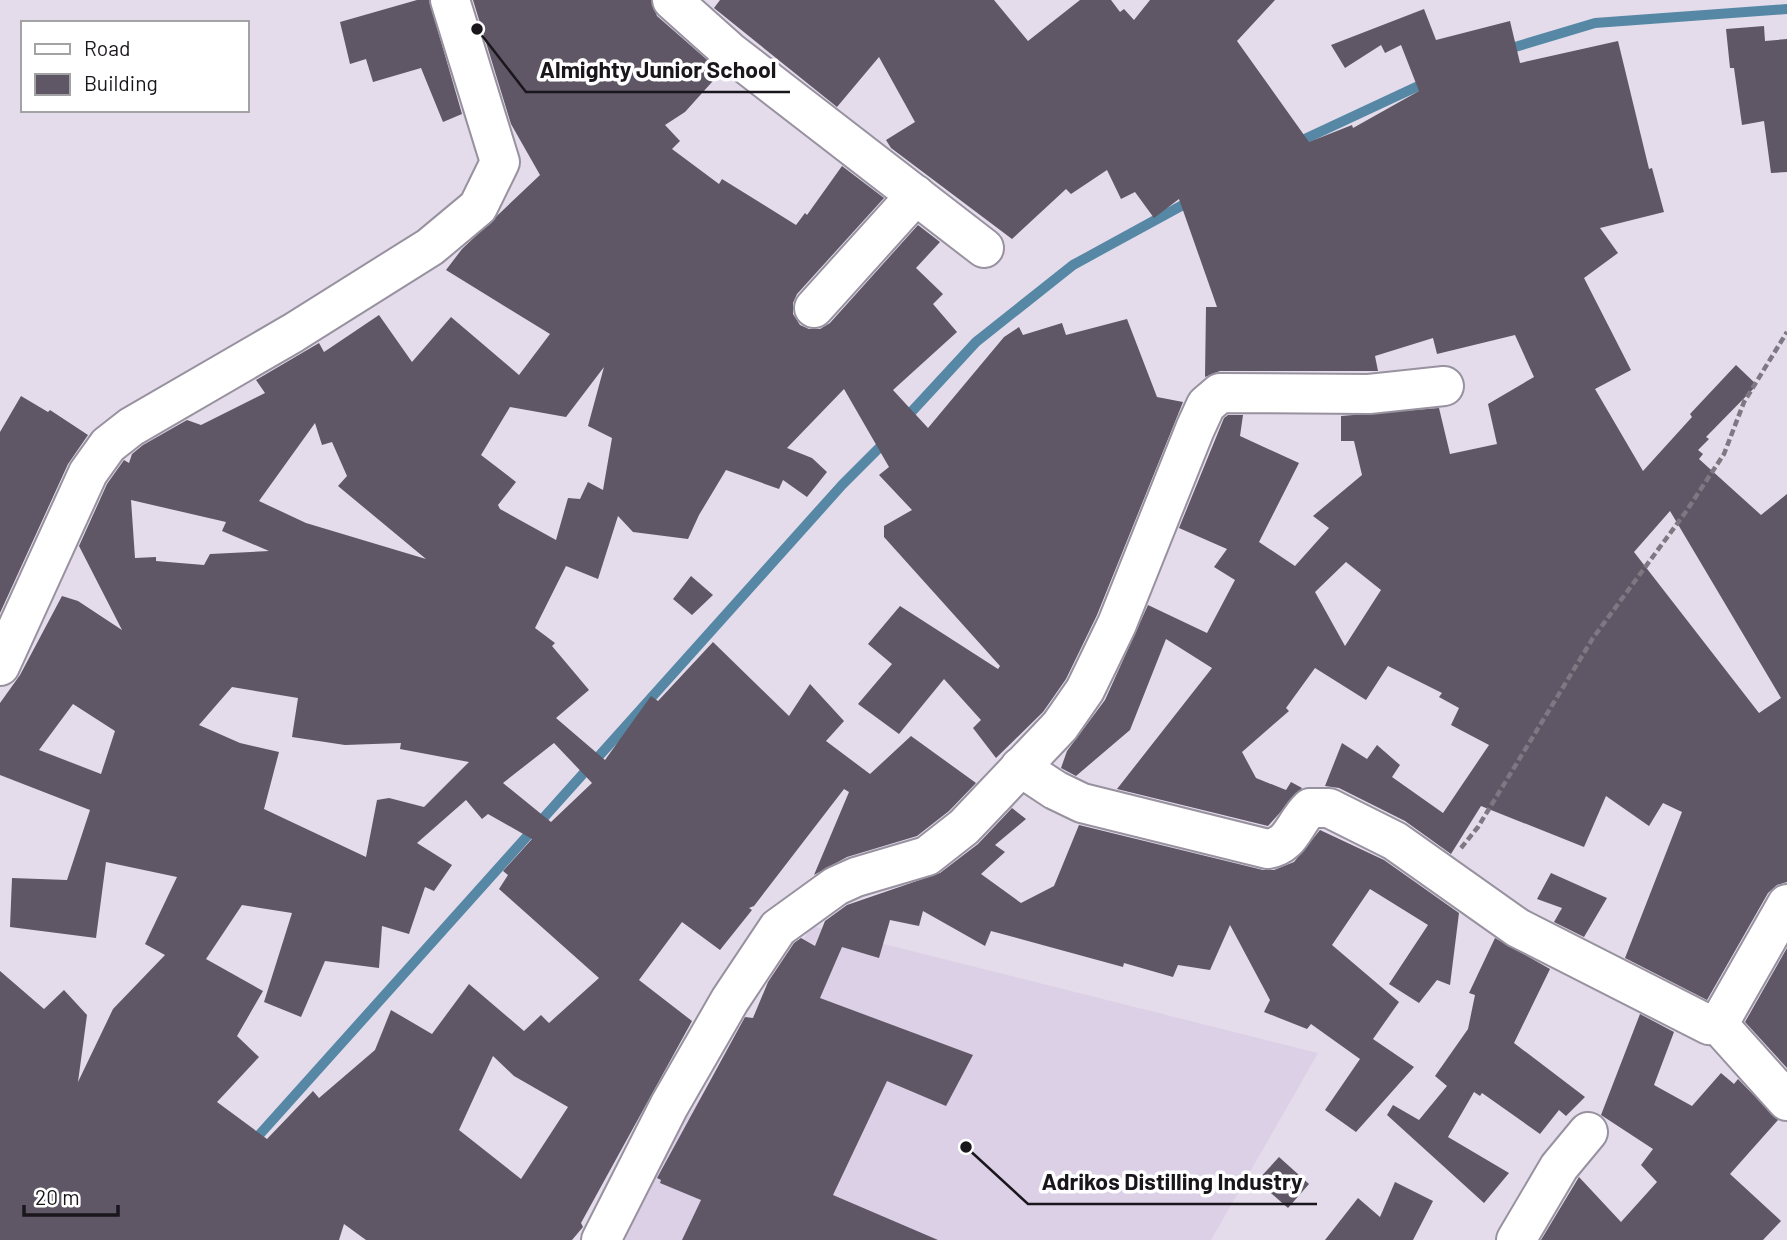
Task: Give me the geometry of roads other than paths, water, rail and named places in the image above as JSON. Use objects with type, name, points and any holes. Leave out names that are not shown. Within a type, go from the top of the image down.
[{"type":"street","points":[[0,666],[83,482],[108,445],[149,415],[293,333],[430,247],[478,207],[500,162],[450,0]]},
{"type":"street","points":[[673,0],[729,51],[984,248]]},
{"type":"street","points":[[814,308],[916,195]]},
{"type":"street","points":[[601,1240],[669,1106],[730,1000],[778,928],[846,881],[927,856],[964,827],[1060,726],[1085,690],[1117,624],[1195,429],[1211,398],[1220,393],[1369,394],[1444,386]]},
{"type":"street","points":[[1020,767],[1055,790],[1082,803],[1268,849],[1281,846],[1288,840],[1310,808],[1329,808],[1395,841],[1518,928],[1709,1026],[1717,1023],[1787,904]]},
{"type":"street","points":[[1717,1023],[1787,1101]]},
{"type":"street","points":[[1516,1240],[1559,1167],[1588,1132]]},
{"type":"waterway","points":[[1505,50],[1595,23],[1787,9]]},
{"type":"waterway","points":[[1294,144],[1429,81]]},
{"type":"waterway","points":[[903,421],[976,342],[1073,265],[1192,200]]},
{"type":"waterway","points":[[252,1143],[842,485],[887,440]]},
{"type":"place","name":"Almighty Junior School","points":[[477,29]]},
{"type":"place","name":"Adrikos Distilling Industry","points":[[966,1147]]}]
